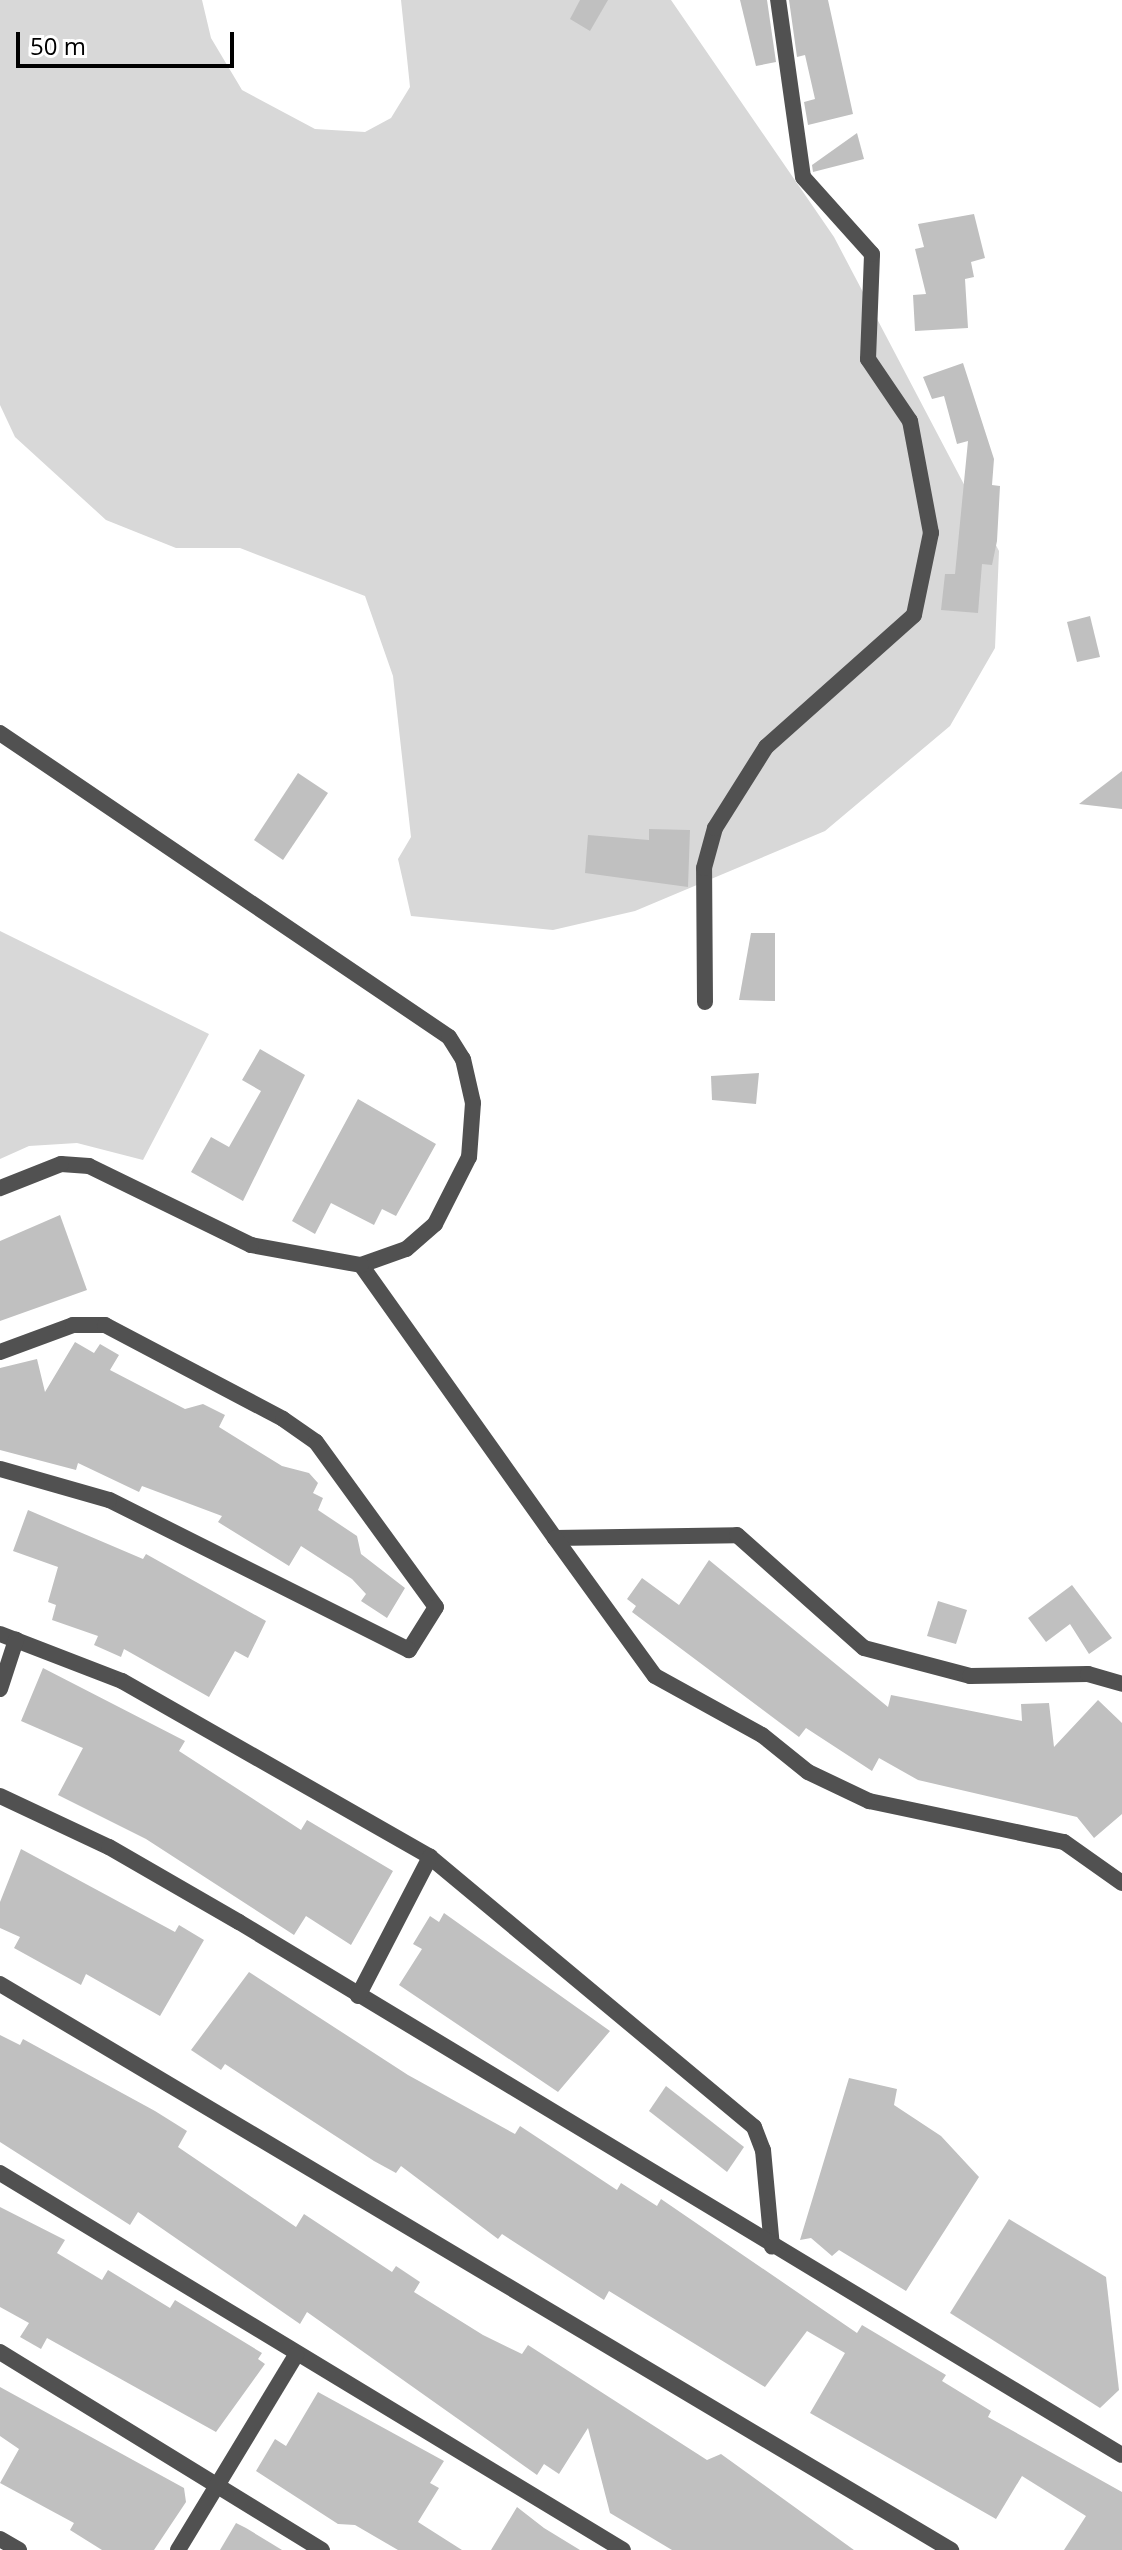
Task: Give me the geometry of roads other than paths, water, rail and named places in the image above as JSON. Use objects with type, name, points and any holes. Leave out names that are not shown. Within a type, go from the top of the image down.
[{"type":"street","points":[[705,1002],[704,868],[715,828],[766,747],[914,615],[931,533],[910,421],[868,359],[872,254],[803,177],[778,0]]},
{"type":"street","points":[[0,733],[449,1037],[463,1059],[473,1103],[469,1157],[455,1195],[406,1249],[361,1265],[251,1245],[89,1166],[61,1164],[0,1188]]},
{"type":"street","points":[[361,1265],[655,1676],[762,1735],[808,1772],[869,1801],[1064,1842],[1122,1883]]},
{"type":"street","points":[[0,1352],[73,1325],[105,1325],[283,1419],[316,1442],[436,1607],[409,1650],[109,1500],[0,1469]]},
{"type":"street","points":[[555,1538],[737,1535],[864,1648],[970,1676],[1088,1674],[1122,1684]]},
{"type":"street","points":[[0,1634],[122,1681],[430,1857],[754,2127],[763,2150],[772,2247]]},
{"type":"street","points":[[0,1689],[16,1640]]},
{"type":"street","points":[[0,1796],[109,1847],[1122,2455]]},
{"type":"street","points":[[358,1996],[430,1857]]},
{"type":"street","points":[[0,1984],[50,2007],[951,2550]]},
{"type":"street","points":[[0,2173],[296,2355],[623,2550]]},
{"type":"street","points":[[0,2352],[322,2550]]},
{"type":"street","points":[[178,2550],[296,2355]]},
{"type":"street","points":[[0,2539],[19,2550]]}]
